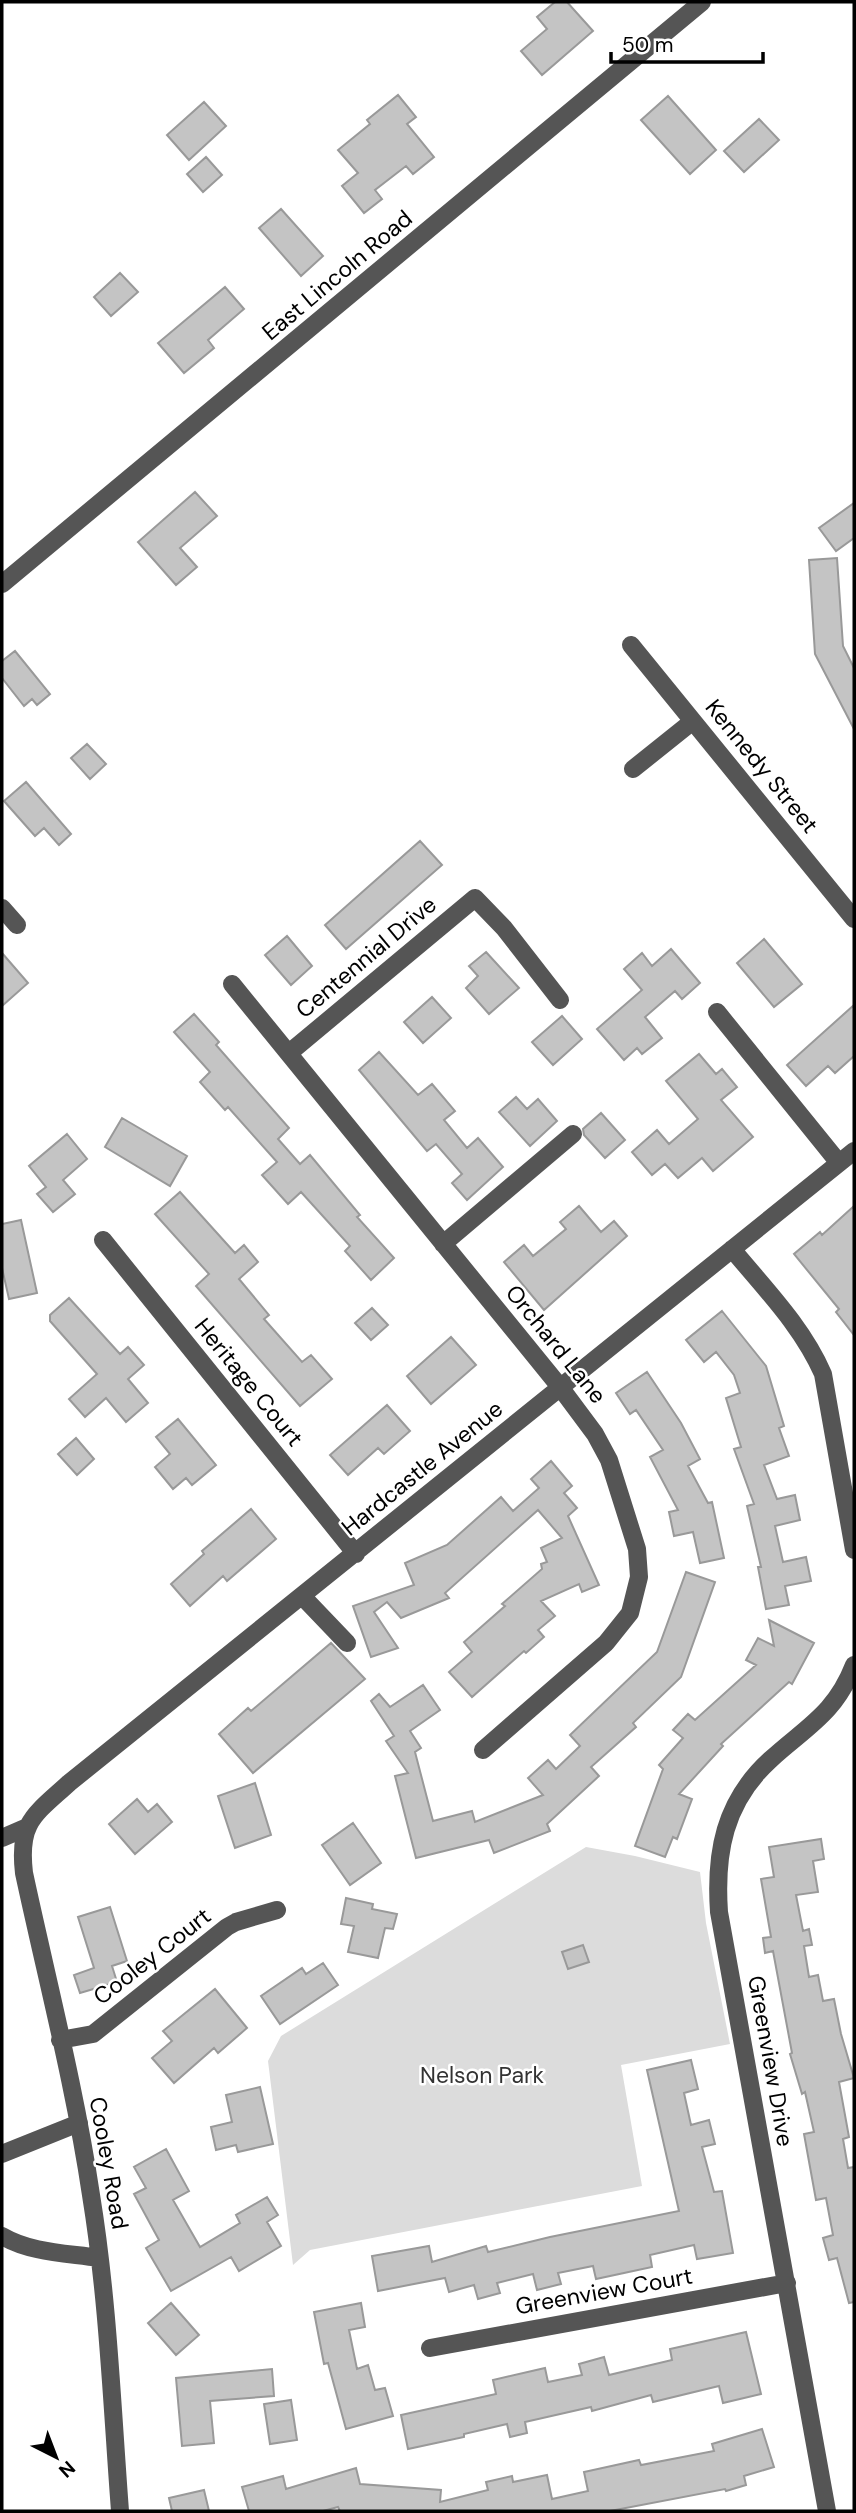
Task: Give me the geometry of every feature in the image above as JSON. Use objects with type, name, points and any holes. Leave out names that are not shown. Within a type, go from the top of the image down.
[{"type":"street","name":"East Lincoln Road","points":[[2,584],[702,2]]},
{"type":"street","name":"Kennedy Street","points":[[631,645],[854,919]]},
{"type":"street","points":[[633,769],[693,721]]},
{"type":"street","name":"Centennial Drive","points":[[289,1053],[475,898],[504,928],[560,1000]]},
{"type":"street","points":[[2,908],[17,925]]},
{"type":"street","name":"Orchard Lane","points":[[232,984],[560,1387],[595,1434],[610,1460],[637,1549],[639,1577],[630,1613],[606,1643],[483,1750]]},
{"type":"street","points":[[718,1012],[839,1163]]},
{"type":"street","points":[[443,1244],[573,1133]]},
{"type":"street","name":"Hardcastle Avenue","points":[[25,1828],[41,1808],[69,1783],[854,1151]]},
{"type":"street","name":"Heritage Court","points":[[103,1240],[356,1554]]},
{"type":"street","points":[[732,1249],[798,1328],[823,1374],[854,1550]]},
{"type":"street","points":[[303,1597],[347,1643]]},
{"type":"street","name":"Greenview Drive","points":[[827,2511],[719,1912],[718,1856],[733,1810],[744,1790],[770,1760],[803,1734],[837,1700],[854,1665]]},
{"type":"street","points":[[2,1838],[25,1828]]},
{"type":"street","name":"Cooley Road","points":[[25,1828],[21,1846],[24,1873],[79,2123],[99,2258],[120,2511]]},
{"type":"street","name":"Cooley Court","points":[[60,2040],[93,2034],[228,1927],[236,1922],[277,1910]]},
{"type":"street","points":[[2,2154],[79,2123]]},
{"type":"street","points":[[2,2236],[15,2244],[99,2258]]},
{"type":"street","name":"Greenview Court","points":[[430,2348],[788,2283]]},
{"type":"green space","name":"Nelson Park","points":[[586,1847],[700,1872],[706,1923],[730,2044],[621,2065],[642,2186],[310,2250],[293,2265],[268,2061],[281,2036]]},
{"type":"building","points":[[555,2],[567,2],[593,31],[542,75],[521,51],[547,29],[537,17]]},
{"type":"building","points":[[398,95],[416,117],[407,124],[434,157],[413,174],[406,166],[375,190],[382,199],[364,213],[342,186],[358,173],[338,150],[370,124],[367,120]]},
{"type":"building","points":[[668,96],[716,150],[690,174],[641,120]]},
{"type":"building","points":[[204,102],[226,126],[189,160],[167,135]]},
{"type":"building","points":[[759,119],[779,140],[744,172],[724,151]]},
{"type":"building","points":[[206,157],[222,175],[203,192],[187,174]]},
{"type":"building","points":[[281,209],[323,256],[301,276],[259,228]]},
{"type":"building","points":[[120,273],[138,292],[111,316],[94,297]]},
{"type":"building","points":[[225,287],[244,309],[208,340],[214,348],[184,373],[158,343]]},
{"type":"building","points":[[195,492],[217,516],[180,548],[197,567],[176,585],[138,542]]},
{"type":"building","points":[[854,503],[854,538],[836,551],[819,528]]},
{"type":"building","points":[[837,558],[843,646],[854,668],[854,729],[815,654],[809,560]]},
{"type":"building","points":[[15,651],[50,694],[37,705],[32,699],[24,706],[2,678],[2,661]]},
{"type":"building","points":[[87,744],[106,764],[90,779],[71,758]]},
{"type":"building","points":[[26,782],[71,834],[59,845],[44,828],[35,836],[4,801]]},
{"type":"building","points":[[420,841],[442,865],[346,949],[325,925]]},
{"type":"building","points":[[287,936],[312,966],[291,985],[265,955]]},
{"type":"building","points":[[764,939],[802,984],[774,1007],[737,963]]},
{"type":"building","points":[[671,949],[700,983],[682,999],[675,991],[645,1017],[662,1038],[642,1054],[637,1048],[624,1060],[597,1029],[642,990],[624,969],[642,953],[652,966]]},
{"type":"building","points":[[486,952],[519,988],[489,1014],[466,988],[478,976],[469,966]]},
{"type":"building","points":[[2,953],[28,983],[2,1006]]},
{"type":"building","points":[[432,997],[451,1018],[423,1043],[404,1022]]},
{"type":"building","points":[[854,1005],[854,1056],[835,1073],[828,1066],[806,1086],[787,1065]]},
{"type":"building","points":[[194,1014],[219,1042],[216,1045],[289,1128],[278,1139],[300,1164],[310,1155],[360,1215],[357,1217],[394,1258],[371,1280],[345,1251],[350,1246],[301,1192],[288,1204],[262,1175],[277,1162],[228,1107],[225,1110],[200,1082],[210,1072],[174,1032]]},
{"type":"building","points":[[562,1016],[582,1039],[553,1065],[532,1042]]},
{"type":"building","points":[[379,1052],[418,1095],[432,1084],[455,1111],[444,1120],[467,1148],[478,1138],[503,1167],[467,1200],[452,1183],[462,1174],[436,1144],[427,1151],[359,1070]]},
{"type":"building","points":[[699,1054],[716,1074],[722,1069],[737,1087],[721,1100],[753,1137],[713,1171],[702,1158],[678,1178],[665,1164],[652,1175],[632,1152],[657,1130],[669,1144],[698,1119],[666,1081]]},
{"type":"building","points":[[516,1097],[527,1109],[538,1099],[557,1121],[530,1146],[499,1112]]},
{"type":"building","points":[[601,1113],[625,1140],[605,1158],[584,1135],[583,1129]]},
{"type":"building","points":[[122,1118],[187,1156],[170,1186],[105,1147]]},
{"type":"building","points":[[67,1134],[87,1159],[63,1180],[75,1194],[53,1212],[37,1194],[46,1187],[29,1166]]},
{"type":"building","points":[[180,1192],[235,1253],[244,1245],[258,1262],[239,1279],[269,1315],[264,1319],[302,1362],[311,1355],[332,1379],[300,1406],[196,1286],[209,1274],[155,1214]]},
{"type":"building","points":[[579,1206],[601,1232],[614,1221],[627,1236],[544,1310],[504,1262],[524,1245],[533,1256],[566,1229],[560,1222]]},
{"type":"building","points":[[854,1206],[854,1335],[836,1312],[839,1309],[794,1254],[820,1232],[822,1235]]},
{"type":"building","points":[[21,1220],[37,1293],[9,1299],[2,1268],[2,1224]]},
{"type":"building","points":[[69,1298],[120,1354],[128,1347],[144,1365],[128,1379],[148,1403],[126,1422],[106,1398],[85,1417],[69,1399],[97,1374],[50,1321],[50,1315]]},
{"type":"building","points":[[372,1308],[388,1325],[371,1340],[355,1323]]},
{"type":"building","points":[[722,1311],[766,1366],[784,1426],[779,1428],[789,1456],[764,1465],[777,1499],[795,1495],[800,1520],[775,1526],[783,1562],[806,1557],[811,1581],[785,1586],[789,1605],[766,1609],[758,1567],[761,1567],[747,1506],[754,1504],[734,1449],[741,1447],[726,1398],[740,1393],[734,1375],[716,1352],[704,1362],[686,1340]]},
{"type":"building","points":[[451,1337],[476,1365],[431,1404],[407,1376]]},
{"type":"building","points":[[647,1372],[681,1423],[700,1459],[688,1466],[708,1503],[712,1502],[724,1558],[700,1563],[693,1532],[674,1536],[669,1512],[678,1510],[650,1457],[663,1450],[636,1410],[630,1414],[616,1393]]},
{"type":"building","points":[[387,1405],[410,1431],[384,1454],[378,1448],[348,1475],[330,1455]]},
{"type":"building","points":[[178,1419],[216,1465],[192,1485],[186,1478],[173,1489],[155,1467],[170,1454],[156,1437]]},
{"type":"building","points":[[76,1438],[94,1459],[77,1475],[58,1454]]},
{"type":"building","points":[[551,1461],[572,1486],[564,1493],[577,1508],[568,1516],[599,1585],[582,1592],[579,1584],[541,1601],[555,1616],[538,1630],[544,1637],[472,1697],[449,1672],[472,1652],[464,1642],[542,1569],[541,1564],[547,1562],[541,1548],[562,1538],[538,1510],[445,1593],[449,1598],[401,1618],[387,1602],[374,1612],[398,1648],[371,1657],[353,1606],[414,1585],[405,1563],[447,1545],[501,1497],[513,1511],[539,1488],[531,1479]]},
{"type":"building","points":[[251,1509],[276,1539],[227,1581],[223,1576],[190,1606],[171,1584],[204,1554],[202,1551]]},
{"type":"building","points":[[686,1572],[715,1582],[681,1677],[633,1723],[636,1727],[591,1767],[599,1776],[547,1824],[550,1831],[494,1853],[489,1840],[416,1858],[395,1776],[408,1773],[386,1741],[394,1736],[371,1701],[379,1694],[390,1707],[423,1685],[440,1710],[410,1731],[421,1748],[415,1752],[433,1821],[472,1811],[475,1822],[543,1795],[528,1778],[548,1760],[556,1769],[580,1746],[570,1735],[657,1652]]},
{"type":"building","points":[[769,1620],[814,1643],[792,1684],[789,1682],[721,1744],[723,1746],[679,1794],[692,1799],[677,1839],[673,1837],[665,1857],[635,1846],[663,1769],[659,1765],[683,1738],[673,1730],[688,1714],[695,1720],[756,1665],[746,1660],[758,1638],[774,1646]]},
{"type":"building","points":[[331,1643],[365,1679],[253,1773],[219,1734],[248,1708],[251,1711]]},
{"type":"building","points":[[255,1783],[271,1835],[235,1848],[218,1796]]},
{"type":"building","points":[[137,1799],[148,1812],[157,1804],[172,1822],[135,1854],[109,1824]]},
{"type":"building","points":[[353,1823],[381,1863],[350,1885],[322,1845]]},
{"type":"building","points":[[821,1839],[824,1859],[813,1861],[818,1892],[796,1895],[803,1931],[809,1929],[812,1945],[804,1946],[809,1977],[818,1975],[823,2001],[834,1999],[854,2078],[839,2082],[849,2137],[843,2139],[848,2168],[854,2167],[854,2302],[849,2303],[837,2258],[829,2260],[823,2238],[833,2235],[826,2198],[816,2200],[804,2134],[814,2132],[805,2092],[802,2094],[790,2054],[792,2053],[773,1951],[765,1953],[763,1938],[771,1937],[761,1879],[774,1877],[769,1847]]},
{"type":"building","points":[[346,1898],[373,1904],[372,1909],[397,1914],[393,1929],[385,1928],[378,1958],[348,1952],[354,1926],[341,1924]]},
{"type":"building","points":[[110,1907],[127,1961],[112,1966],[117,1982],[80,1993],[74,1975],[94,1968],[78,1917]]},
{"type":"building","points":[[583,1945],[589,1962],[568,1969],[562,1952]]},
{"type":"building","points":[[323,1963],[338,1985],[280,2024],[261,1996],[302,1968],[306,1974]]},
{"type":"building","points":[[215,1989],[247,2028],[218,2053],[214,2048],[174,2083],[152,2058],[172,2041],[163,2031]]},
{"type":"building","points":[[691,2060],[698,2089],[684,2093],[691,2125],[709,2120],[715,2144],[702,2147],[714,2192],[722,2191],[733,2253],[697,2259],[694,2245],[650,2255],[652,2267],[596,2279],[593,2266],[558,2273],[561,2284],[537,2290],[533,2274],[497,2283],[500,2293],[478,2299],[474,2285],[449,2292],[445,2278],[378,2291],[372,2256],[429,2246],[432,2262],[486,2246],[488,2252],[679,2211],[647,2070]]},
{"type":"building","points":[[260,2087],[273,2144],[238,2152],[236,2145],[216,2150],[211,2127],[232,2122],[226,2095]]},
{"type":"building","points":[[166,2149],[189,2191],[173,2200],[200,2247],[240,2223],[236,2215],[267,2197],[278,2215],[267,2222],[281,2246],[239,2271],[231,2257],[171,2291],[146,2248],[159,2240],[134,2194],[146,2188],[134,2167]]},
{"type":"building","points":[[171,2303],[199,2335],[176,2355],[148,2323]]},
{"type":"building","points":[[361,2303],[365,2327],[349,2330],[357,2369],[368,2365],[375,2390],[385,2388],[393,2416],[346,2429],[328,2363],[324,2364],[314,2312]]},
{"type":"building","points":[[746,2332],[761,2394],[723,2403],[719,2386],[653,2402],[651,2395],[592,2411],[591,2407],[525,2422],[527,2433],[510,2437],[507,2424],[408,2449],[401,2415],[496,2394],[493,2380],[545,2368],[548,2382],[582,2375],[579,2364],[604,2357],[609,2375],[672,2360],[670,2349]]},
{"type":"building","points":[[272,2369],[274,2396],[210,2401],[214,2443],[182,2446],[176,2378]]},
{"type":"building","points":[[291,2400],[297,2440],[270,2444],[264,2404]]},
{"type":"building","points":[[762,2429],[774,2467],[744,2476],[746,2485],[726,2491],[725,2489],[610,2511],[340,2511],[338,2507],[323,2511],[249,2511],[242,2487],[283,2476],[286,2489],[356,2468],[360,2484],[441,2490],[440,2502],[488,2490],[486,2482],[512,2476],[513,2482],[547,2475],[552,2499],[588,2491],[584,2472],[639,2460],[641,2465],[714,2451],[712,2444]]},
{"type":"building","points":[[204,2490],[209,2511],[172,2511],[169,2498]]}]
